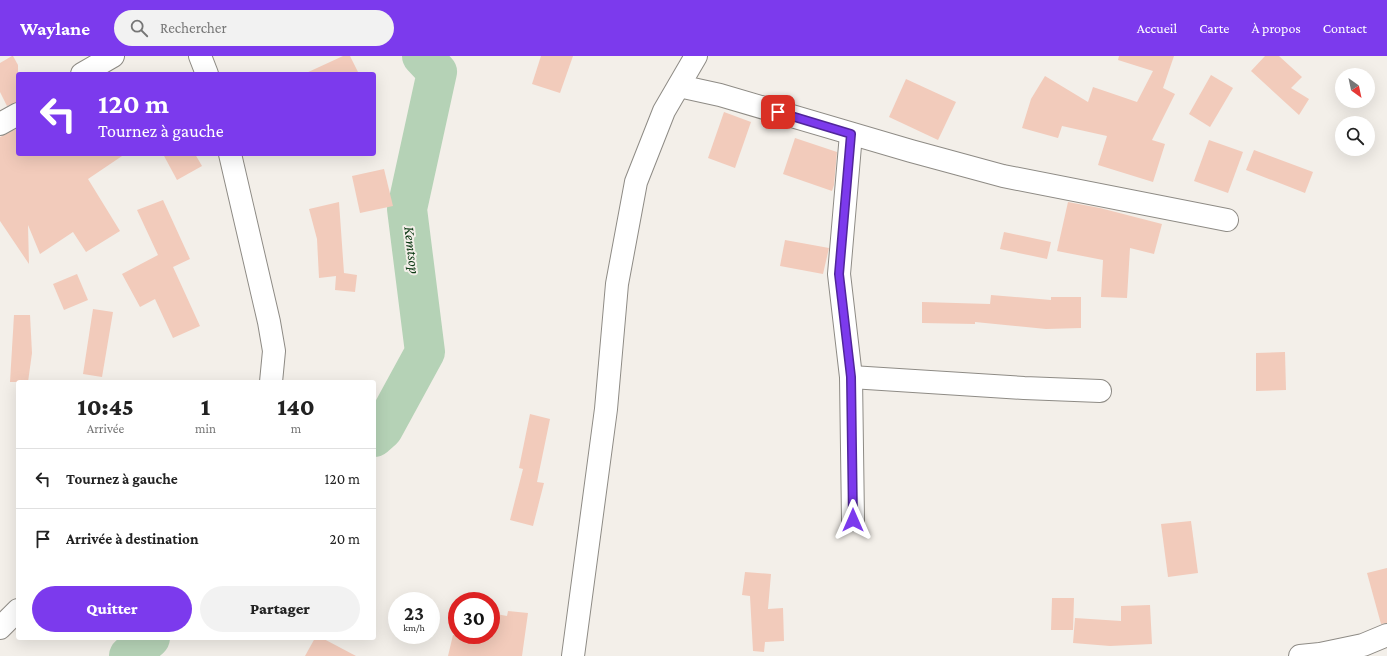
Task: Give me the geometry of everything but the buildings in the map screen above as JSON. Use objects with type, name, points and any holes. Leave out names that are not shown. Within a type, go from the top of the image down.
[{"type":"street","points":[[85,72],[113,56]]},
{"type":"street","points":[[200,56],[207,72]]},
{"type":"street","points":[[573,656],[606,409],[617,284],[636,182],[664,111],[696,56]]},
{"type":"street","points":[[679,86],[720,96],[1003,176],[1227,220]]},
{"type":"street","points":[[0,124],[16,115]]},
{"type":"street","points":[[851,134],[839,274],[851,377],[853,520]]},
{"type":"street","points":[[230,156],[269,322],[274,351],[271,380]]},
{"type":"street","points":[[851,377],[1024,388],[1100,391]]},
{"type":"street","points":[[0,628],[16,612]]},
{"type":"street","points":[[1300,656],[1320,654],[1363,645],[1387,634]]},
{"type":"waterway","name":"Kemtsop","points":[[376,435],[383,429],[425,352],[407,209],[437,72],[422,56]]},
{"type":"waterway","name":"Kemtsop","points":[[129,656],[148,640]]},
{"type":"route","points":[[778,112],[851,134],[839,274],[851,377],[853,520]]}]
